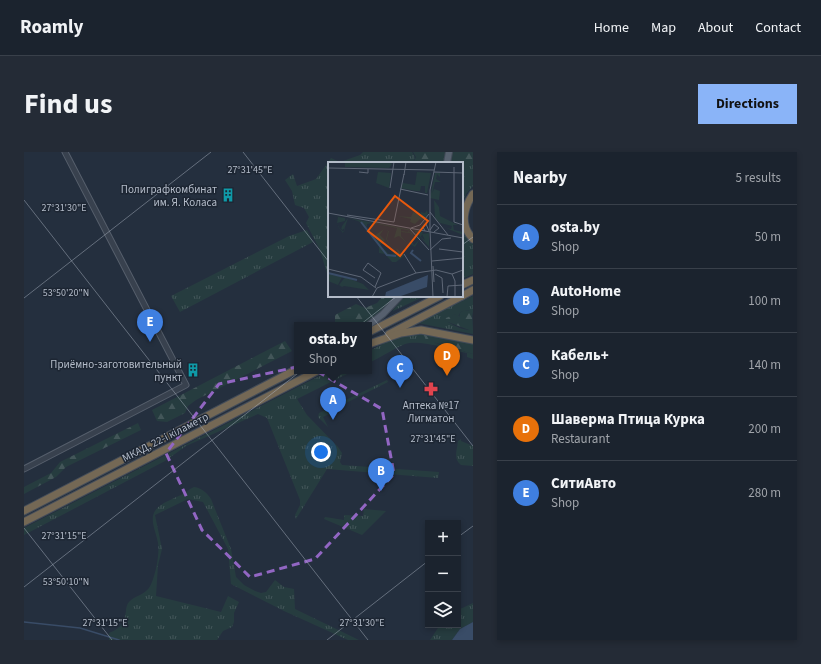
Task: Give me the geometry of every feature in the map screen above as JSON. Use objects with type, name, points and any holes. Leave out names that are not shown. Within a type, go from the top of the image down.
[{"type":"highway","points":[[473,194],[465,208],[464,221],[466,230],[473,239]]},
{"type":"highway","points":[[463,285],[473,280]]},
{"type":"highway","points":[[463,295],[473,290]]},
{"type":"highway","points":[[372,328],[438,297]]},
{"type":"highway","points":[[372,342],[460,297]]},
{"type":"highway","points":[[372,343],[401,333],[421,330],[473,340]]},
{"type":"highway","name":"МКАД, 22-і кіламетр","points":[[24,511],[294,371]]},
{"type":"highway","name":"МКАД, 22-і кіламетр","points":[[24,522],[311,374]]},
{"type":"main road","points":[[447,162],[449,152]]},
{"type":"main road","points":[[372,327],[399,297]]},
{"type":"street","points":[[24,469],[186,385],[65,152]]},
{"type":"highlighted area","points":[[306,365],[382,409],[394,474],[315,559],[250,577],[202,530],[166,453],[219,384]]},
{"type":"green space","points":[[363,152],[412,152],[415,157],[413,162],[343,161],[360,155]]},
{"type":"green space","points":[[413,152],[445,152],[444,162],[414,162],[416,157]]},
{"type":"green space","points":[[452,152],[473,152],[473,186],[466,194],[463,203],[463,162],[450,162]]},
{"type":"green space","points":[[461,152],[473,152],[473,165],[465,165],[463,168],[463,162],[454,162],[456,156]]},
{"type":"green space","points":[[331,158],[340,162],[328,162]]},
{"type":"green space","points":[[328,162],[328,277],[320,250],[306,223],[309,217],[304,208],[295,205],[292,191],[285,180],[293,174],[297,186],[316,179]]},
{"type":"green space","points":[[463,228],[467,237],[473,243],[473,274],[463,279]]},
{"type":"green space","points":[[307,230],[313,242],[180,312],[171,296],[289,236]]},
{"type":"green space","points":[[473,296],[473,316],[472,312],[464,310],[458,317],[455,314],[445,320],[466,330],[473,330],[473,334],[418,323],[426,318]]},
{"type":"green space","points":[[382,297],[394,297],[374,317],[366,322],[335,322],[335,315],[356,304],[365,308],[377,303]]},
{"type":"green space","points":[[404,297],[423,297],[393,311]]},
{"type":"green space","points":[[464,310],[472,312],[472,331],[445,321],[446,318],[455,314],[459,317],[460,313]]},
{"type":"green space","points":[[422,331],[435,343],[473,354],[473,359],[467,357],[467,353],[427,344],[411,343],[400,346],[372,361],[372,349],[394,338]]},
{"type":"green space","points":[[422,331],[473,342],[473,354],[426,340]]},
{"type":"green space","points":[[285,341],[292,351],[196,400],[188,406],[185,413],[167,422],[157,421],[152,410]]},
{"type":"green space","points":[[323,374],[347,374],[297,399],[307,415],[338,447],[342,453],[340,462],[342,465],[439,472],[438,478],[327,469],[296,519],[295,515],[300,505],[300,500],[267,418],[258,414],[186,446],[165,461],[24,535],[24,528]]},
{"type":"green space","points":[[387,380],[388,382],[330,411],[331,413],[323,417],[328,427],[318,417],[319,413]]},
{"type":"green space","points":[[138,423],[141,430],[66,467],[56,477],[24,494],[24,487],[51,473],[60,462]]},
{"type":"green space","points":[[461,439],[461,441],[473,446],[473,466],[461,465],[457,460],[456,454],[458,441]]},
{"type":"green space","points":[[194,487],[204,491],[211,499],[231,549],[236,577],[244,585],[261,593],[266,592],[275,580],[284,587],[294,589],[295,609],[359,640],[348,640],[284,611],[231,584],[228,549],[203,502],[188,499],[155,515],[162,549],[158,565],[156,596],[221,612],[228,596],[239,602],[234,613],[234,622],[232,627],[223,631],[217,640],[109,640],[109,633],[119,627],[123,622],[128,603],[147,590],[153,579],[158,553],[158,543],[153,520],[154,513],[162,504]]},
{"type":"green space","points":[[364,509],[386,511],[362,535],[324,519],[325,517],[344,520],[344,515],[363,516]]},
{"type":"green space","points":[[473,603],[473,622],[460,629],[452,640],[430,640],[438,628],[461,628],[461,609]]},
{"type":"water","points":[[473,622],[473,640],[452,640],[460,629]]},
{"type":"waterway","points":[[24,622],[80,628],[119,640]]},
{"type":"place","name":"Полиграфкомбинат им. Я. Коласа","points":[[228,195]]},
{"type":"place","name":"СитиАвто","points":[[150,342]]},
{"type":"place","name":"Приёмно-заготовительный пункт","points":[[193,370]]},
{"type":"place","name":"Шаверма Птица Курка","points":[[447,376]]},
{"type":"place","name":"Кабель+","points":[[400,388]]},
{"type":"place","name":"Аптека №17 Лигматон","points":[[431,389]]},
{"type":"place","name":"osta.by","points":[[333,420]]},
{"type":"place","name":"AutoHome","points":[[381,491]]}]
